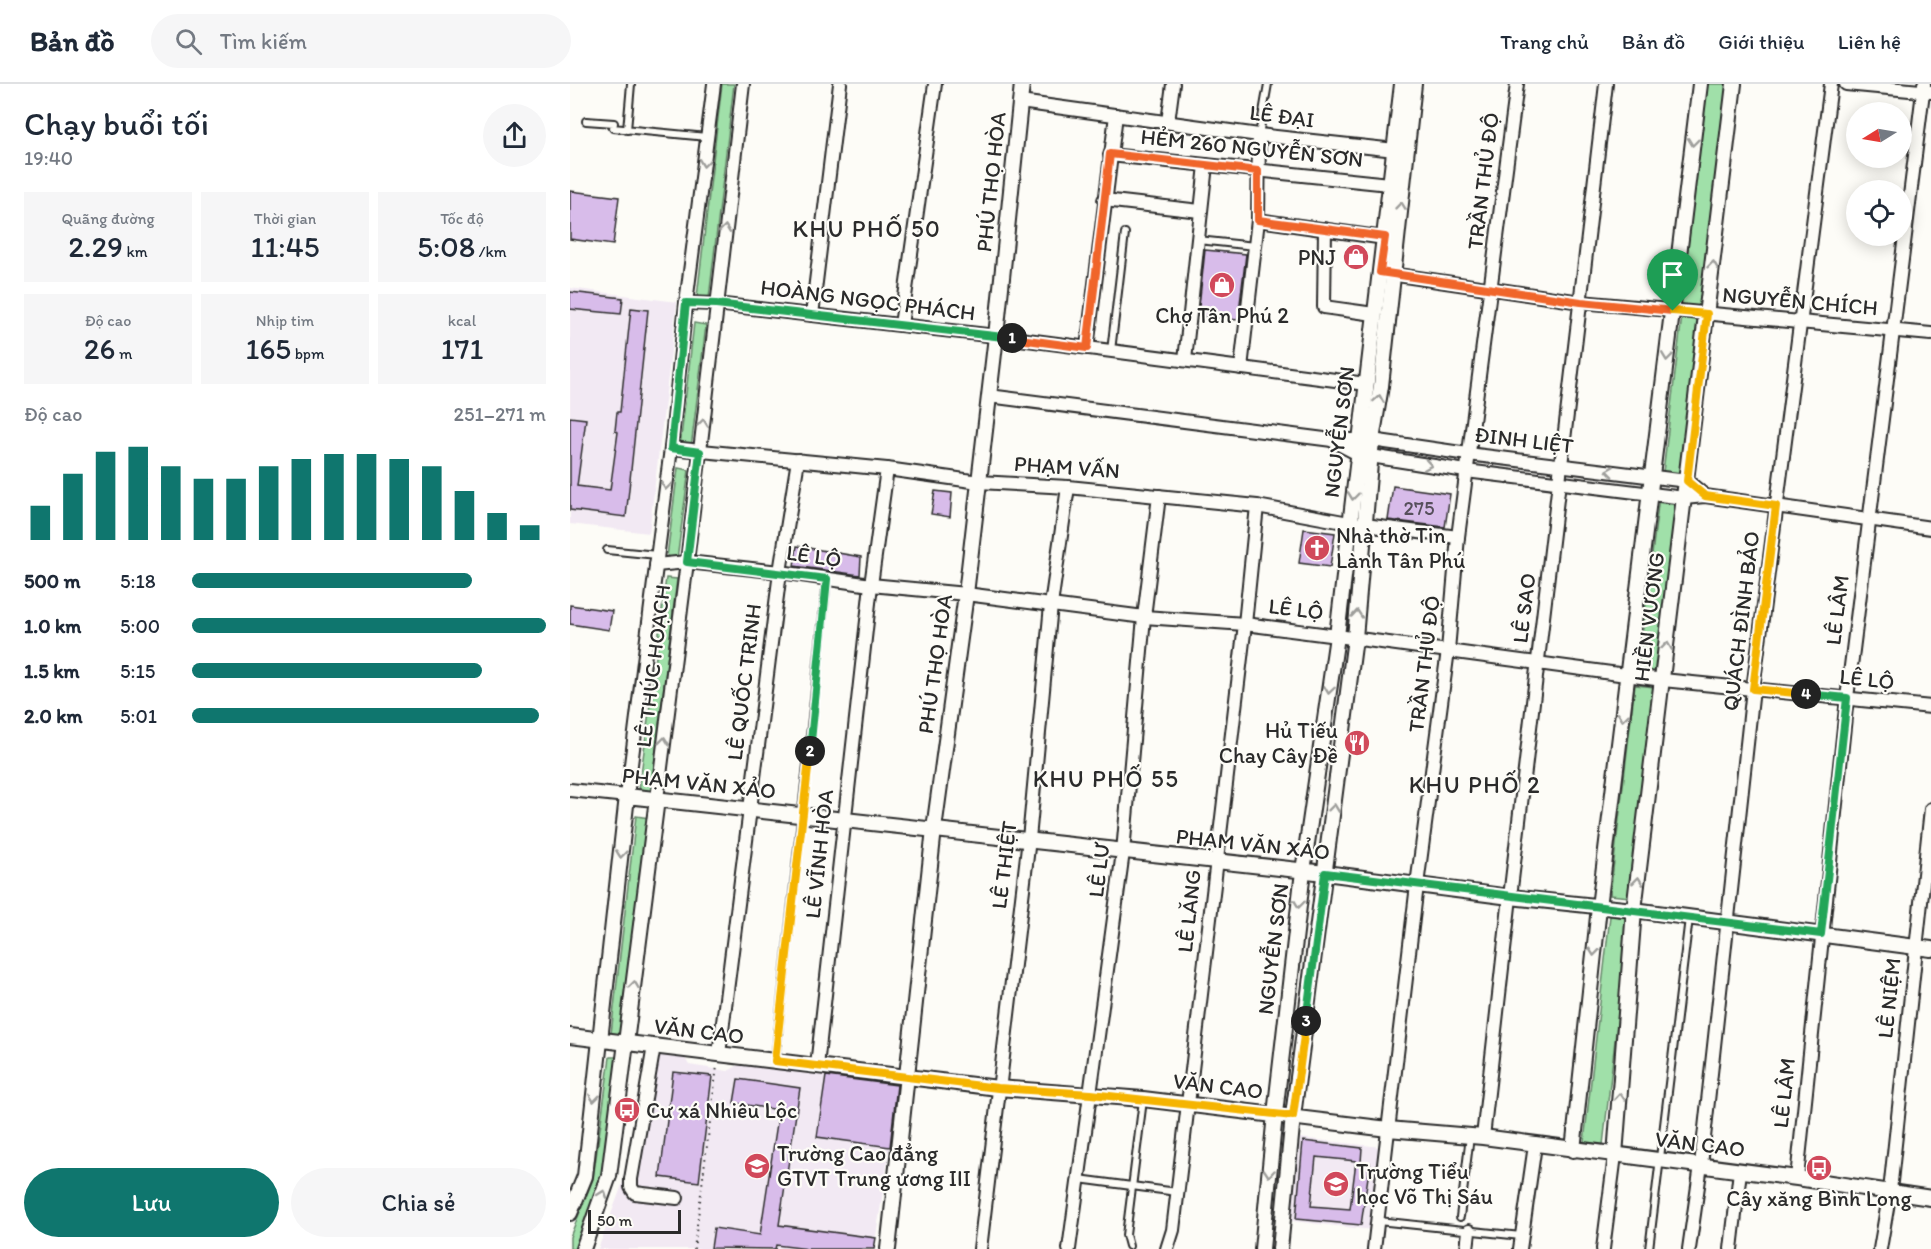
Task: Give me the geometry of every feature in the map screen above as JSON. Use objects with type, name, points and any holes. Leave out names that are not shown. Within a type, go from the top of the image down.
[{"type":"street","name":"LÊ THÚC HOẠCH","points":[[570,1213],[585,1176],[627,796],[714,84]]},
{"type":"street","name":"LÊ THÚC HOẠCH","points":[[583,1249],[609,1176],[687,562],[742,84]]},
{"type":"street","points":[[812,315],[840,84]]},
{"type":"street","points":[[901,325],[935,84]]},
{"type":"street","name":"PHÚ THỌ HÒA","points":[[888,1249],[934,829],[966,594],[996,336],[1022,84]]},
{"type":"street","points":[[1168,122],[1173,84]]},
{"type":"street","name":"NGUYỄN SƠN","points":[[1366,439],[1366,384],[1374,314],[1387,273],[1385,237],[1389,184],[1402,84]]},
{"type":"street","name":"NGUYỄN SƠN","points":[[1262,1249],[1303,871],[1337,636],[1349,523],[1364,455],[1414,84]]},
{"type":"street","name":"TRẦN THỦ ĐỘ","points":[[1374,1249],[1417,885],[1448,650],[1468,454],[1516,84]]},
{"type":"street","name":"LÊ SAO","points":[[1477,1137],[1539,663],[1606,84]]},
{"type":"street","name":"HIỀN VƯƠNG","points":[[1573,1150],[1599,907],[1700,84]]},
{"type":"street","name":"HIỀN VƯƠNG","points":[[1615,1155],[1634,910],[1734,84]]},
{"type":"street","name":"QUÁCH ĐÌNH BẢO","points":[[1689,1249],[1701,1165],[1753,689],[1832,84]]},
{"type":"street","points":[[1846,84],[1926,89]]},
{"type":"street","name":"LÊ LÂM","points":[[1797,1178],[1847,698],[1926,89]]},
{"type":"street","name":"LÊ ĐẠI","points":[[1020,102],[1259,135],[1395,150]]},
{"type":"street","points":[[1087,348],[1116,115]]},
{"type":"street","points":[[1241,368],[1258,220],[1259,135]]},
{"type":"street","name":"HẺM 260 NGUYỄN SƠN","points":[[1110,154],[1389,184]]},
{"type":"street","points":[[1185,360],[1206,165]]},
{"type":"street","points":[[1104,200],[1200,211]]},
{"type":"street","points":[[1258,220],[1385,237]]},
{"type":"street","points":[[1325,229],[1324,307],[1374,314]]},
{"type":"street","name":"NGUYỄN CHÍCH","points":[[1387,273],[1581,302],[1931,334]]},
{"type":"street","name":"HOÀNG NGỌC PHÁCH","points":[[686,303],[716,304],[996,336],[1366,384]]},
{"type":"street","name":"ĐINH LIỆT","points":[[989,396],[1332,440],[1366,439],[1687,481]]},
{"type":"street","name":"ĐINH LIỆT","points":[[1332,440],[1364,455],[1466,471],[1684,498],[1705,496],[1931,528]]},
{"type":"street","name":"PHẠM VẤN","points":[[671,448],[887,469],[979,482],[1068,487],[1257,506],[1349,523],[1458,537]]},
{"type":"street","name":"NGUYỄN SƠN","points":[[1280,1249],[1293,1116],[1355,638],[1365,524],[1364,455]]},
{"type":"street","name":"LÊ QUỐC TRINH","points":[[718,1054],[780,572],[798,460]]},
{"type":"street","name":"LÊ VĨNH HÒA","points":[[817,1066],[870,585],[887,469]]},
{"type":"street","points":[[1687,481],[1705,496]]},
{"type":"street","name":"LÊ THIỆT","points":[[980,1249],[1029,839],[1051,604],[1068,487]]},
{"type":"street","name":"LÊ LƯ","points":[[1069,1249],[1123,852],[1144,617],[1159,496]]},
{"type":"street","name":"LÊ LĂNG","points":[[1167,1249],[1173,1230],[1257,506]]},
{"type":"street","name":"LÊ LỘ","points":[[656,560],[780,572],[870,585],[966,594],[1144,617],[1245,624],[1663,680],[1931,706]]},
{"type":"street","name":"PHẠM VĂN XẢO","points":[[570,790],[1325,873],[1931,949]]},
{"type":"street","name":"LÊ NIỆM","points":[[1880,1249],[1890,1191],[1931,809]]},
{"type":"street","name":"VĂN CAO","points":[[570,1036],[998,1088],[1143,1099],[1388,1129],[1477,1137],[1701,1165],[1931,1198]]},
{"type":"street","points":[[654,1046],[631,1187],[635,1192],[677,1198]]},
{"type":"street","points":[[1520,1243],[1535,1145]]},
{"type":"street","points":[[1603,1249],[1615,1155]]},
{"type":"street","points":[[1731,1249],[1740,1171]]},
{"type":"street","points":[[1467,1249],[1469,1231]]},
{"type":"lane","points":[[627,130],[631,84]]},
{"type":"lane","points":[[1259,135],[1268,84]]},
{"type":"lane","points":[[586,121],[614,123],[613,128],[627,130],[707,137]]},
{"type":"lane","points":[[1111,351],[1125,233]]},
{"type":"lane","points":[[1198,240],[1255,246]]},
{"type":"lane","points":[[607,550],[656,560]]},
{"type":"lane","points":[[775,1061],[827,579]]},
{"type":"lane","points":[[1648,1249],[1689,917]]},
{"type":"lane","points":[[1129,1246],[1126,1235],[1143,1099]]},
{"type":"lane","points":[[1460,1217],[1477,1137]]},
{"type":"lane","points":[[1079,1179],[1177,1192]]},
{"type":"lane","points":[[1378,1221],[1469,1231],[1520,1243]]},
{"type":"path","points":[[694,1249],[718,1054]]},
{"type":"shaded area","points":[[570,288],[677,302],[649,533],[570,524]]},
{"type":"shaded area","name":"Trường Cao đẳng GTVT Trung ương III","points":[[646,1053],[683,1055],[689,1065],[728,1071],[741,1064],[900,1082],[874,1249],[598,1249],[622,1185]]},
{"type":"shaded area","name":"Trường Tiểu học Võ Thị Sáu","points":[[1300,1138],[1381,1147],[1373,1230],[1292,1221]]},
{"type":"green space","points":[[722,84],[734,84],[709,298],[697,297]]},
{"type":"green space","points":[[1707,84],[1727,84],[1701,307],[1681,304]]},
{"type":"green space","points":[[1682,316],[1702,319],[1683,474],[1663,472]]},
{"type":"green space","points":[[694,323],[706,325],[691,448],[680,447]]},
{"type":"green space","points":[[678,468],[689,470],[677,559],[667,557]]},
{"type":"green space","points":[[1659,497],[1678,500],[1657,672],[1638,670]]},
{"type":"green space","points":[[666,578],[677,579],[651,791],[639,790]]},
{"type":"green space","points":[[1635,685],[1655,687],[1630,897],[1610,895]]},
{"type":"green space","points":[[636,816],[649,818],[621,1035],[611,1034]]},
{"type":"green space","points":[[1610,916],[1629,918],[1603,1145],[1584,1142]]},
{"type":"green space","points":[[610,1057],[620,1057],[601,1180],[576,1249],[570,1249],[570,1237],[593,1179]]},
{"type":"building","points":[[570,191],[619,197],[613,245],[570,239]]},
{"type":"building","name":"Chợ Tân Phú 2","points":[[1205,250],[1246,254],[1238,320],[1198,316]]},
{"type":"building","points":[[570,292],[623,298],[621,314],[570,309]]},
{"type":"building","points":[[631,308],[648,310],[626,517],[570,510],[570,417],[586,419],[577,486],[610,490],[618,432],[615,431],[617,412],[620,412]]},
{"type":"building","points":[[1393,486],[1450,494],[1445,527],[1388,520]]},
{"type":"building","points":[[935,491],[952,493],[950,517],[931,514]]},
{"type":"building","name":"Nhà thờ Tin Lành Tân Phú","points":[[1304,529],[1335,533],[1330,567],[1299,563]]},
{"type":"building","points":[[797,546],[861,557],[860,575],[794,566]]},
{"type":"building","points":[[570,605],[612,611],[609,630],[570,624]]},
{"type":"building","points":[[673,1072],[712,1076],[699,1182],[660,1177]]},
{"type":"building","points":[[826,1076],[897,1085],[890,1147],[817,1137]]},
{"type":"building","points":[[738,1079],[800,1088],[779,1225],[876,1238],[874,1249],[809,1249],[776,1245],[775,1249],[711,1248],[714,1228],[760,1235],[779,1110],[734,1103]]},
{"type":"building","points":[[1303,1141],[1362,1148],[1361,1162],[1370,1163],[1361,1225],[1296,1219]],"holes":[[[1316,1157],[1356,1161],[1350,1209],[1311,1206]]]},
{"type":"place","name":"PNJ","points":[[1356,257]]},
{"type":"place","name":"Chợ Tân Phú 2","points":[[1222,285]]},
{"type":"place","name":"Nhà thờ Tin Lành Tân Phú","points":[[1317,548]]},
{"type":"place","name":"Hủ Tiếu Chay Cây Đề","points":[[1357,743]]},
{"type":"place","name":"Cư xá Nhiêu Lộc","points":[[627,1110]]},
{"type":"place","name":"Trường Cao đẳng GTVT Trung ương III","points":[[757,1166]]},
{"type":"place","name":"Cây xăng Bình Long","points":[[1819,1168]]},
{"type":"place","name":"Trường Tiểu học Võ Thị Sáu","points":[[1336,1184]]},
{"type":"district","name":"KHU PHỐ 50","points":[[867,228]]},
{"type":"district","name":"KHU PHỐ 55","points":[[1106,778]]},
{"type":"district","name":"KHU PHỐ 2","points":[[1475,784]]},
{"type":"route","points":[[1110,154],[1258,171],[1258,220],[1385,237],[1380,272],[1581,302],[1673,311],[1707,314],[1687,481],[1705,496],[1776,506],[1753,689],[1847,698],[1821,934],[1325,873],[1293,1116],[1091,1094],[998,1088],[775,1061],[827,579],[687,562],[700,452],[671,448],[686,303],[716,304],[1087,348],[1110,154]]}]
